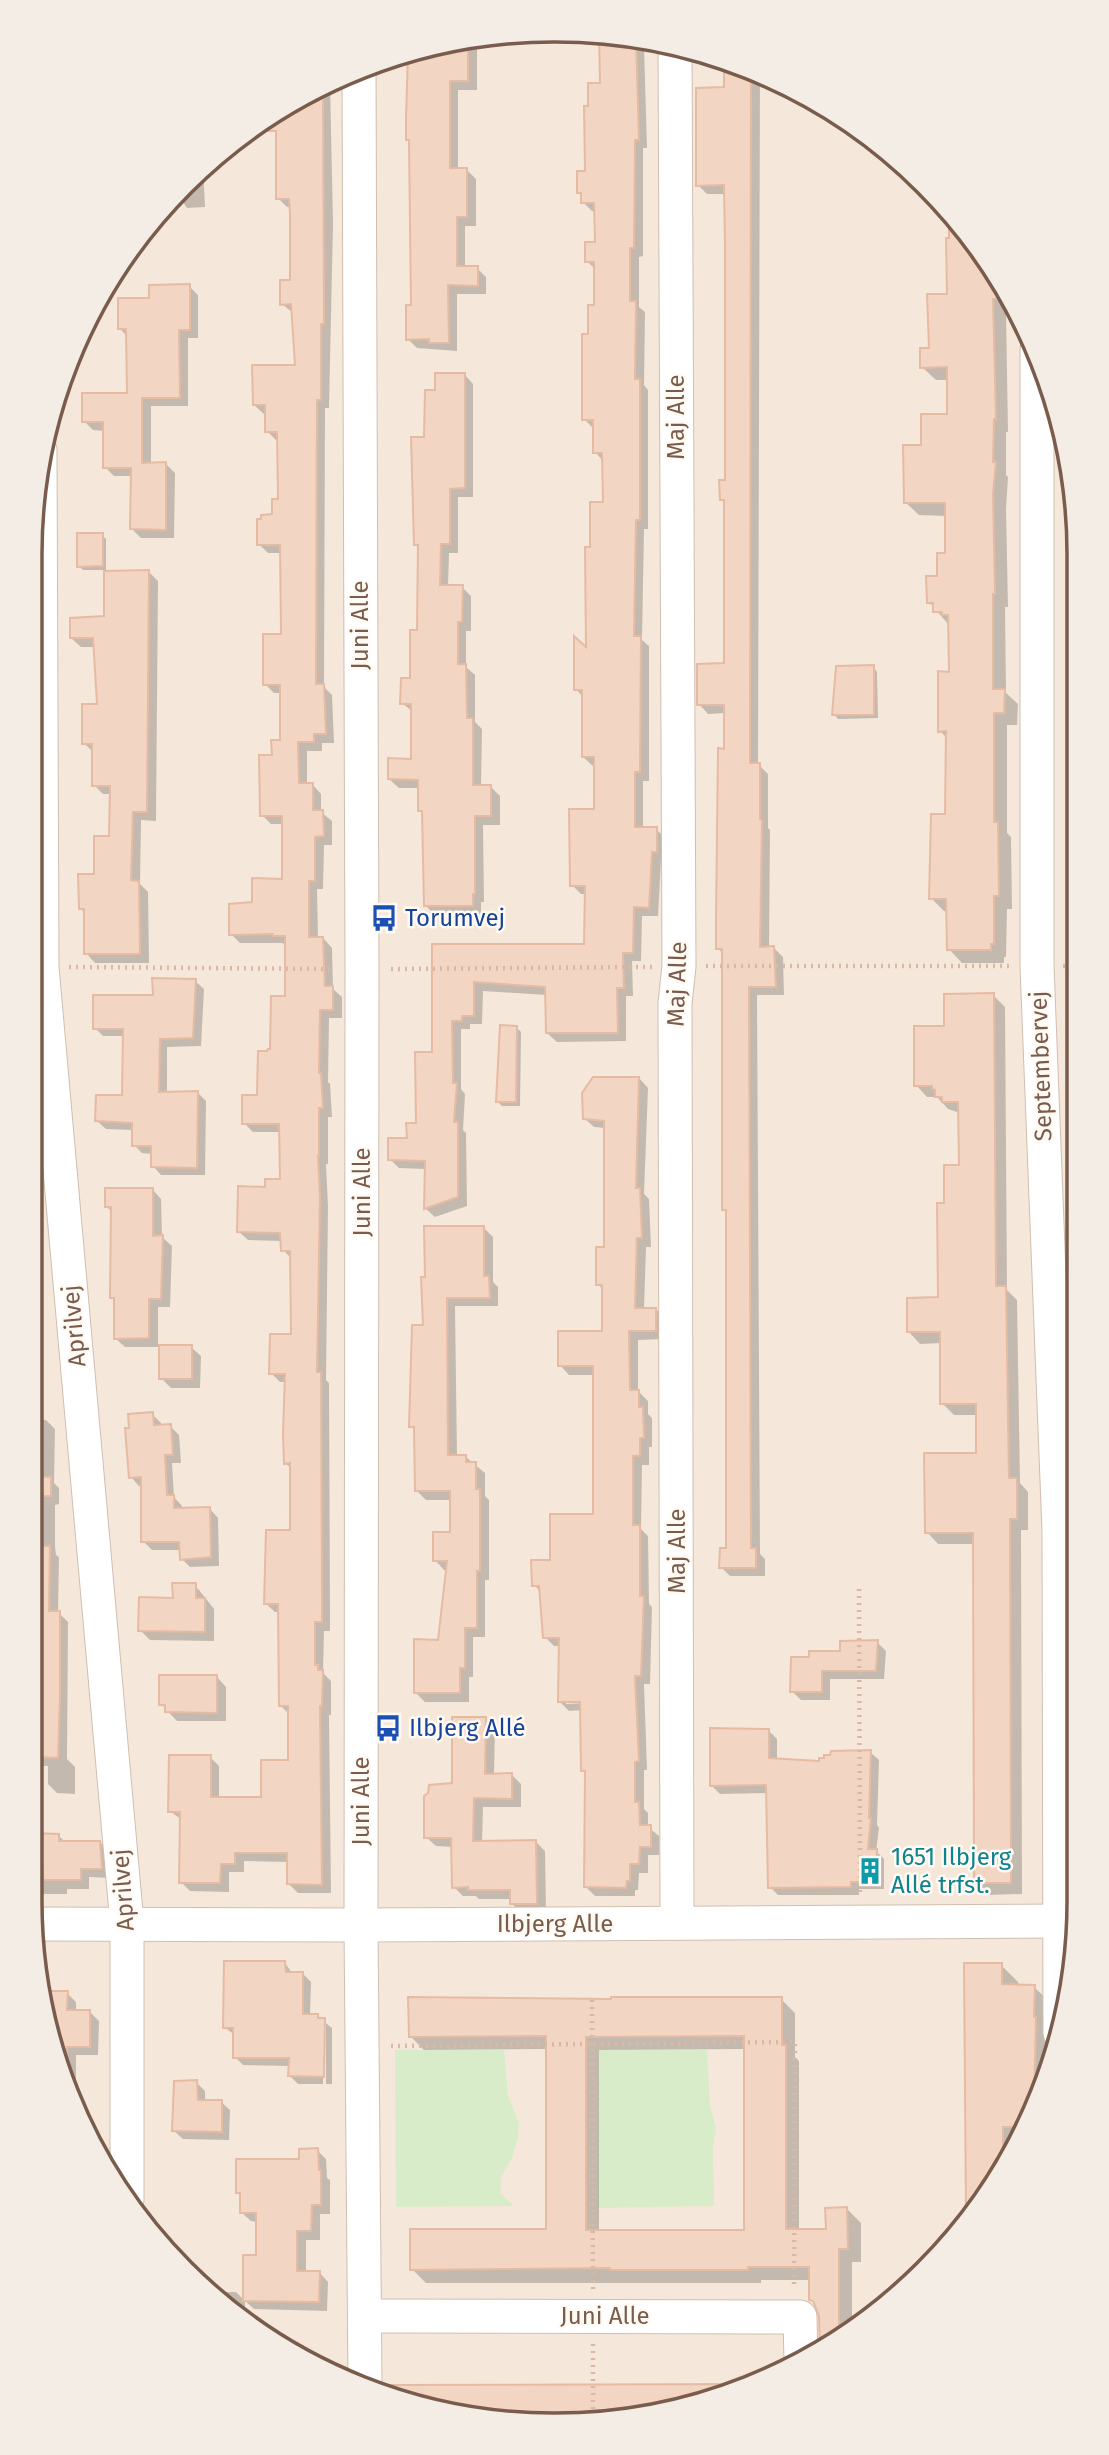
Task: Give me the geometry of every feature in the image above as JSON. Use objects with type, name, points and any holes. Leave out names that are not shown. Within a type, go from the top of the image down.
[{"type":"street","name":"Maj Alle","points":[[675,56],[679,966],[675,1003],[677,1923]]},
{"type":"street","name":"Juni Alle","points":[[359,81],[361,1925],[365,2377]]},
{"type":"street","name":"Septembervej","points":[[1037,382],[1037,966],[1059,1532],[1067,1843]]},
{"type":"street","name":"Aprilvej","points":[[42,967],[127,1924],[127,2183]]},
{"type":"street","name":"Ilbjerg Alle","points":[[43,1924],[1066,1921]]},
{"type":"street","name":"Juni Alle","points":[[365,2316],[794,2317]]},
{"type":"street","points":[[794,2317],[800,2317],[801,2349]]},
{"type":"path","points":[[42,967],[362,969],[1067,966]]},
{"type":"path","points":[[859,1589],[860,1922]]},
{"type":"path","points":[[592,2000],[593,2412]]},
{"type":"path","points":[[362,2046],[795,2042],[794,2317]]},
{"type":"shaded area","points":[[521,43],[621,46],[687,59],[719,69],[781,95],[839,128],[892,169],[940,217],[981,270],[1028,358],[1050,422],[1063,488],[1067,554],[1067,1900],[1063,1967],[1050,2033],[1040,2065],[1028,2097],[998,2157],[961,2212],[917,2263],[839,2327],[751,2374],[687,2396],[621,2409],[588,2412],[488,2409],[422,2396],[358,2374],[328,2360],[270,2327],[192,2263],[128,2185],[81,2097],[59,2033],[46,1967],[43,1934],[42,554],[46,488],[59,422],[69,390],[81,358],[111,298],[128,270],[169,217],[192,192],[243,148],[270,128],[328,95],[358,81],[422,59],[488,46]]},
{"type":"green space","points":[[395,2050],[504,2050],[508,2095],[519,2123],[518,2138],[512,2158],[502,2175],[500,2193],[514,2206],[396,2207]]},
{"type":"green space","points":[[599,2050],[707,2050],[710,2106],[716,2127],[713,2148],[714,2206],[598,2208]]},
{"type":"building","points":[[599,44],[636,49],[639,140],[635,140],[634,248],[630,248],[630,301],[636,301],[635,379],[640,379],[640,520],[636,520],[634,636],[641,636],[640,772],[635,772],[635,827],[657,827],[657,852],[652,852],[649,908],[634,907],[633,953],[623,953],[624,988],[617,988],[618,1033],[546,1033],[545,987],[474,982],[474,1016],[462,1016],[462,1021],[452,1021],[453,1083],[457,1083],[454,1122],[458,1122],[458,1197],[424,1209],[425,1161],[388,1160],[388,1138],[407,1138],[406,1123],[416,1123],[415,1052],[432,1052],[432,944],[584,944],[585,886],[570,886],[569,809],[594,809],[594,757],[582,757],[582,690],[574,690],[574,636],[586,647],[585,547],[590,547],[590,502],[603,502],[602,453],[593,453],[593,420],[582,420],[582,334],[588,334],[588,305],[594,305],[594,262],[585,262],[585,242],[595,242],[594,203],[581,203],[581,193],[577,193],[577,171],[585,171],[584,106],[588,106],[588,83],[600,83]]},
{"type":"building","points":[[468,50],[468,81],[450,81],[450,168],[467,168],[467,217],[457,217],[457,266],[478,266],[478,286],[448,285],[449,343],[429,343],[429,339],[406,340],[406,305],[411,305],[409,140],[406,140],[408,63]]},
{"type":"building","points":[[724,71],[751,81],[750,763],[760,763],[760,947],[774,946],[776,987],[749,987],[751,1548],[756,1548],[756,1568],[719,1568],[720,1548],[726,1548],[726,1210],[722,1210],[722,949],[716,949],[718,748],[724,749],[724,705],[697,705],[697,664],[724,663],[724,500],[720,500],[719,480],[725,480],[725,245],[724,185],[696,186],[696,88],[724,87]]},
{"type":"building","points":[[323,98],[324,324],[321,324],[321,400],[317,400],[316,684],[324,684],[326,734],[314,734],[314,742],[298,742],[299,783],[313,783],[313,810],[323,810],[324,836],[315,837],[315,881],[309,881],[309,937],[323,937],[325,986],[333,986],[333,1010],[320,1010],[319,1073],[323,1108],[319,1108],[317,1372],[321,1372],[322,1622],[315,1622],[315,1665],[318,1665],[318,1670],[323,1670],[320,1706],[322,1885],[287,1884],[287,1853],[235,1853],[235,1864],[221,1864],[220,1883],[179,1883],[180,1812],[168,1812],[169,1755],[211,1755],[211,1797],[261,1797],[261,1760],[288,1760],[288,1706],[279,1706],[278,1604],[264,1604],[266,1530],[290,1530],[290,1463],[284,1464],[283,1434],[285,1374],[269,1374],[270,1334],[291,1334],[290,1251],[281,1251],[280,1233],[237,1232],[238,1186],[265,1187],[265,1179],[280,1179],[279,1124],[242,1124],[242,1095],[257,1095],[258,1051],[270,1049],[271,996],[285,996],[285,936],[229,935],[229,904],[252,902],[252,878],[282,879],[282,816],[260,816],[259,755],[272,755],[271,740],[280,740],[280,685],[263,685],[263,634],[281,634],[280,545],[257,545],[257,519],[261,519],[261,515],[272,514],[272,499],[278,499],[277,432],[265,432],[265,405],[253,405],[252,365],[295,365],[291,304],[280,305],[280,280],[290,280],[290,214],[289,199],[276,199],[276,131],[266,131]]},
{"type":"building","points":[[949,228],[997,296],[997,299],[993,299],[996,419],[993,462],[996,462],[993,494],[993,689],[1005,689],[1004,713],[994,713],[994,822],[998,822],[999,896],[994,896],[994,944],[991,944],[991,950],[947,950],[946,899],[929,899],[931,814],[945,814],[946,731],[938,732],[938,671],[949,672],[948,615],[933,612],[933,603],[927,603],[926,576],[937,576],[937,553],[945,553],[945,503],[904,503],[903,445],[921,445],[921,414],[947,414],[947,367],[920,368],[920,348],[929,348],[927,294],[947,294],[946,238],[949,238]]},
{"type":"building","points":[[190,284],[190,330],[179,330],[180,398],[142,398],[142,463],[166,462],[166,530],[130,529],[131,468],[103,468],[103,422],[82,422],[82,393],[127,393],[126,329],[118,329],[118,298],[149,298],[149,285]]},
{"type":"building","points":[[435,373],[465,373],[465,488],[450,489],[450,544],[441,544],[440,585],[463,585],[462,622],[458,622],[458,664],[466,664],[467,718],[473,718],[473,785],[491,785],[491,816],[475,816],[473,906],[424,906],[422,811],[418,811],[418,780],[388,779],[388,758],[411,759],[411,704],[400,704],[401,678],[410,678],[410,630],[417,630],[418,545],[414,545],[411,437],[424,437],[425,390],[435,390]]},
{"type":"building","points":[[77,533],[103,533],[103,566],[77,567]]},
{"type":"building","points":[[149,570],[147,812],[133,812],[131,880],[139,881],[140,954],[84,954],[84,909],[79,909],[78,874],[94,874],[94,836],[109,836],[110,786],[92,786],[92,744],[82,744],[82,704],[97,704],[93,638],[70,638],[70,618],[104,616],[104,571]]},
{"type":"building","points":[[874,665],[874,715],[832,715],[836,666]]},
{"type":"building","points":[[152,978],[196,979],[193,1038],[160,1039],[159,1092],[198,1091],[197,1168],[151,1167],[151,1146],[132,1146],[132,1123],[95,1121],[96,1095],[122,1095],[123,1029],[93,1029],[93,995],[153,995]]},
{"type":"building","points":[[994,993],[996,1286],[1006,1286],[1009,1478],[1017,1478],[1017,1519],[1010,1519],[1011,1883],[974,1883],[973,1533],[925,1533],[924,1453],[976,1453],[976,1404],[940,1404],[940,1332],[907,1332],[907,1298],[938,1297],[937,1203],[944,1203],[944,1165],[959,1165],[958,1102],[942,1102],[942,1097],[935,1097],[932,1086],[914,1086],[914,1026],[944,1026],[944,994]]},
{"type":"building","points":[[500,1025],[517,1026],[516,1102],[496,1102]]},
{"type":"building","points":[[593,1077],[639,1077],[636,1188],[640,1188],[642,1238],[637,1238],[635,1308],[656,1308],[656,1331],[629,1331],[630,1390],[639,1390],[639,1407],[643,1407],[644,1438],[640,1438],[640,1456],[633,1456],[633,1525],[640,1525],[640,1596],[644,1596],[641,1676],[635,1676],[639,1761],[635,1762],[635,1802],[639,1802],[640,1825],[651,1825],[651,1847],[640,1847],[639,1864],[630,1864],[630,1881],[627,1881],[626,1888],[584,1887],[585,1771],[581,1771],[580,1702],[558,1702],[559,1638],[543,1638],[539,1586],[532,1586],[531,1560],[550,1560],[550,1514],[593,1514],[593,1366],[558,1366],[558,1331],[602,1331],[602,1285],[596,1285],[596,1247],[604,1247],[604,1121],[583,1119],[582,1093]]},
{"type":"building","points":[[105,1188],[153,1188],[153,1236],[163,1235],[161,1299],[149,1299],[149,1338],[114,1339],[114,1298],[110,1298],[111,1207],[105,1207]]},
{"type":"building","points":[[424,1226],[484,1226],[484,1276],[489,1276],[490,1298],[447,1298],[448,1455],[466,1455],[466,1462],[476,1462],[476,1489],[480,1489],[477,1628],[465,1628],[465,1668],[460,1668],[460,1693],[414,1693],[414,1639],[438,1640],[447,1561],[433,1561],[433,1532],[450,1532],[450,1491],[415,1491],[414,1427],[409,1427],[412,1325],[423,1325],[421,1277],[425,1277]]},
{"type":"building","points":[[159,1345],[192,1345],[192,1379],[159,1379]]},
{"type":"building","points":[[153,1412],[154,1425],[171,1424],[173,1455],[165,1455],[167,1495],[174,1495],[174,1508],[210,1507],[211,1557],[180,1560],[179,1542],[141,1542],[141,1477],[129,1478],[125,1428],[129,1428],[128,1414]]},
{"type":"building","points":[[42,1477],[51,1477],[51,1496],[42,1496]]},
{"type":"building","points":[[42,1546],[50,1546],[49,1611],[60,1611],[58,1758],[42,1757]]},
{"type":"building","points":[[172,1583],[196,1583],[196,1598],[205,1598],[205,1632],[138,1631],[139,1597],[173,1598]]},
{"type":"building","points":[[878,1640],[876,1671],[822,1671],[822,1692],[790,1692],[791,1657],[809,1657],[809,1651],[840,1651],[840,1641]]},
{"type":"building","points":[[159,1675],[217,1675],[217,1713],[165,1712],[165,1705],[159,1705]]},
{"type":"building","points":[[452,1717],[486,1717],[485,1774],[512,1773],[512,1799],[474,1798],[473,1841],[536,1840],[537,1904],[510,1904],[510,1890],[452,1888],[451,1838],[424,1838],[424,1796],[428,1793],[429,1785],[452,1783]]},
{"type":"building","points":[[710,1728],[769,1729],[769,1758],[819,1761],[824,1755],[830,1755],[831,1751],[871,1750],[868,1849],[877,1849],[877,1882],[851,1882],[851,1887],[768,1888],[766,1785],[710,1786]]},
{"type":"building","points":[[42,1833],[59,1834],[59,1841],[100,1841],[102,1869],[81,1869],[81,1880],[43,1880]]},
{"type":"building","points":[[224,1961],[285,1961],[286,1972],[303,1972],[303,2014],[318,2014],[318,2018],[325,2018],[324,2077],[288,2076],[289,2058],[233,2058],[233,2028],[223,2028]]},
{"type":"building","points":[[964,1963],[1002,1963],[1002,1984],[1035,1985],[1035,2079],[1014,2127],[1003,2127],[1003,2148],[998,2157],[966,2205]]},
{"type":"building","points":[[50,1991],[68,1991],[67,2010],[90,2010],[90,2047],[67,2047],[67,2058]]},
{"type":"building","points":[[408,1997],[782,1997],[782,2045],[786,2045],[786,2229],[826,2229],[825,2208],[847,2207],[848,2249],[839,2249],[839,2327],[820,2339],[819,2316],[813,2301],[809,2300],[809,2267],[748,2267],[748,2270],[410,2270],[410,2229],[546,2229],[546,2036],[409,2037]],"holes":[[[744,2036],[744,2230],[586,2230],[586,2037]]]},
{"type":"building","points":[[197,2080],[198,2100],[222,2100],[222,2132],[172,2131],[174,2081]]},
{"type":"building","points":[[318,2148],[321,2205],[312,2205],[311,2231],[297,2231],[297,2271],[320,2271],[319,2302],[243,2301],[243,2255],[256,2255],[256,2213],[240,2213],[240,2193],[236,2193],[236,2159],[299,2159],[299,2149]]},
{"type":"building","points":[[724,2384],[687,2396],[621,2409],[554,2413],[488,2409],[422,2396],[387,2385]]},
{"type":"place","name":"Torumvej","points":[[384,918]]},
{"type":"place","name":"Ilbjerg Allé","points":[[388,1728]]},
{"type":"place","name":"1651 Ilbjerg Allé trfst.","points":[[870,1871]]}]
